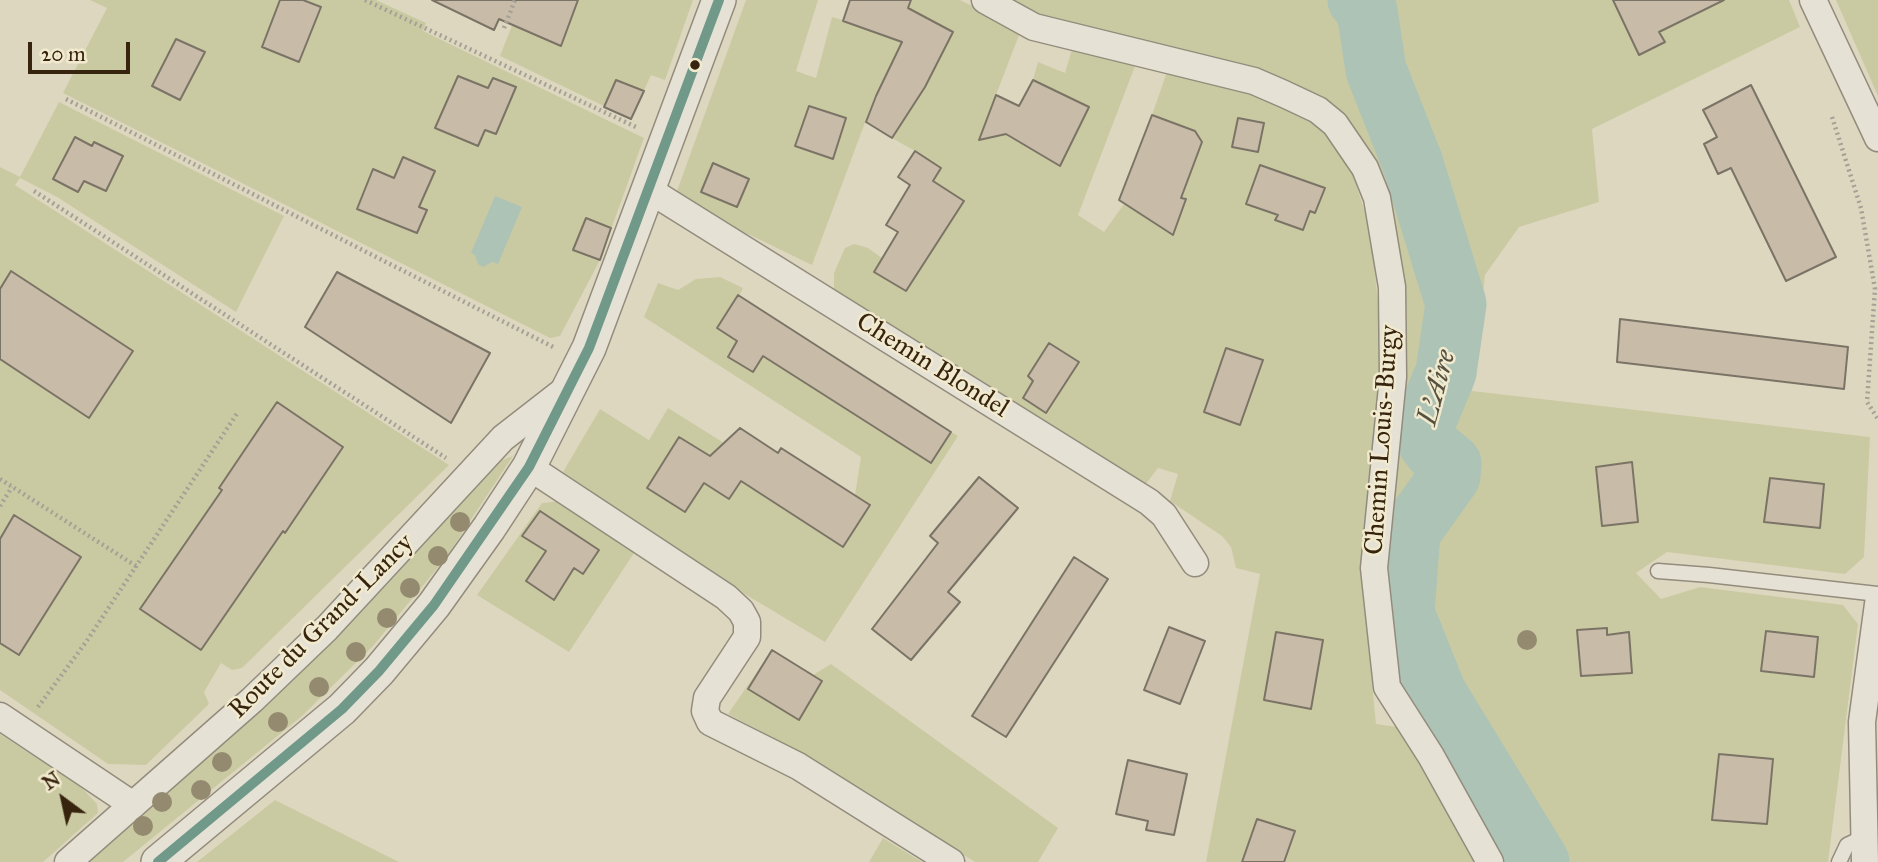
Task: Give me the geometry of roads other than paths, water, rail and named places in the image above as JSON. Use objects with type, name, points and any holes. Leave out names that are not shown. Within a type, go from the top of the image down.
[{"type":"street","points":[[158,862],[342,709],[379,671],[434,605],[489,528],[528,467],[576,374],[649,190],[719,0]]},
{"type":"street","name":"Chemin Louis-Burgy","points":[[985,0],[1034,27],[1254,80],[1318,110],[1335,124],[1365,168],[1377,198],[1392,287],[1393,377],[1374,568],[1387,687],[1431,756],[1490,862]]},
{"type":"street","points":[[1813,0],[1878,138]]},
{"type":"street","name":"Chemin Blondel","points":[[649,190],[1149,502],[1164,515],[1195,563]]},
{"type":"street","name":"Route du Grand-Lancy","points":[[68,862],[222,729],[327,628],[503,438],[576,374]]},
{"type":"street","points":[[528,467],[726,597],[741,611],[747,622],[747,637],[708,698],[705,711],[710,722],[798,766],[951,862]]},
{"type":"street","points":[[1864,850],[1862,722],[1878,604]]},
{"type":"street","points":[[10,723],[133,805]]},
{"type":"lane","points":[[1658,571],[1878,594]]},
{"type":"lane","points":[[1839,862],[1847,845],[1864,850]]},
{"type":"waterway","name":"L'Aire","points":[[1358,0],[1367,11],[1376,70],[1413,164],[1456,304],[1446,372],[1421,432],[1433,449],[1451,464],[1450,476],[1410,532],[1404,613],[1436,693],[1539,862]]}]
